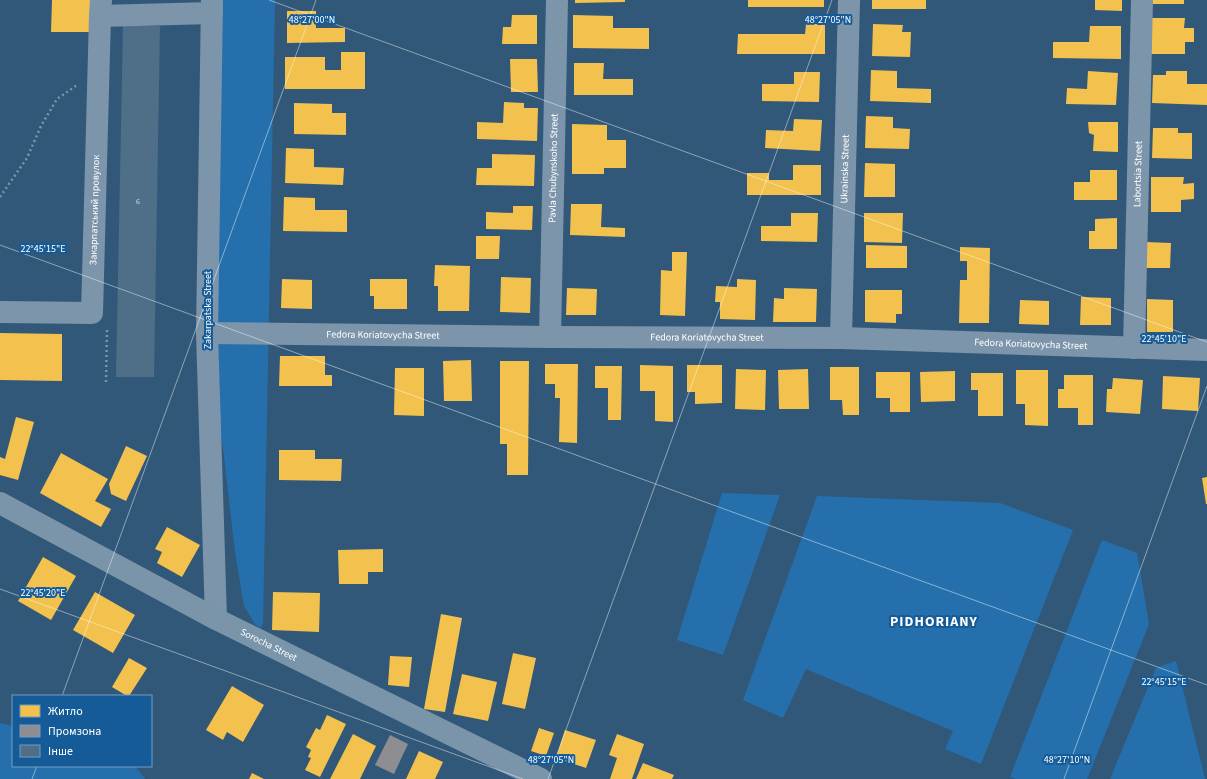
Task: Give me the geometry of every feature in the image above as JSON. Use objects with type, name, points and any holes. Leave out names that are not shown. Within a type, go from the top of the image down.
[{"type":"main road","name":"Sorocha Street","points":[[0,503],[216,619],[541,779]]},
{"type":"street","name":"Pavla Chubynskoho Street","points":[[550,337],[557,0]]},
{"type":"street","name":"Ukrainska Street","points":[[842,338],[849,0]]},
{"type":"street","name":"Labortsia Street","points":[[1134,348],[1142,0]]},
{"type":"street","name":"Закарпатський провулок","points":[[0,312],[92,313],[101,8],[212,7]]},
{"type":"street","name":"Zakarpatska Street","points":[[212,7],[207,333],[216,619]]},
{"type":"street","name":"Fedora Koriatovycha Street","points":[[207,333],[550,337],[842,338],[1207,350]]},
{"type":"path","points":[[0,197],[27,158],[41,126],[57,99],[99,72]]},
{"type":"shaded area","points":[[218,0],[275,0],[263,624],[260,628],[255,624],[244,606],[235,552],[216,401]]},
{"type":"shaded area","points":[[722,493],[780,495],[723,655],[677,640]]},
{"type":"shaded area","points":[[817,496],[1000,503],[1073,530],[981,764],[945,749],[953,731],[806,669],[783,718],[743,700]]},
{"type":"shaded area","points":[[1102,540],[1137,553],[1149,624],[1087,779],[1016,779],[1010,777]]},
{"type":"shaded area","points":[[1176,661],[1205,779],[1110,779],[1156,668]]},
{"type":"shaded area","points":[[0,723],[12,726],[12,767],[136,767],[145,779],[0,779]]},
{"type":"building: Житло","points":[[52,0],[92,0],[91,32],[51,32]]},
{"type":"building: Житло","points":[[575,0],[625,0],[625,2],[575,3]]},
{"type":"building: Житло","points":[[748,0],[824,0],[824,7],[748,7]]},
{"type":"building: Житло","points":[[872,0],[926,0],[926,9],[872,9]]},
{"type":"building: Житло","points":[[1095,0],[1122,0],[1122,11],[1095,10]]},
{"type":"building: Житло","points":[[1152,0],[1184,0],[1184,4],[1152,4]]},
{"type":"building: Житло","points":[[287,11],[316,11],[316,28],[345,28],[345,42],[287,43]]},
{"type":"building: Житло","points":[[512,15],[537,15],[537,44],[502,44],[503,27],[511,27]]},
{"type":"building: Житло","points":[[573,15],[613,16],[613,28],[649,28],[649,49],[573,48]]},
{"type":"building: Житло","points":[[1152,18],[1185,18],[1184,28],[1194,28],[1194,42],[1185,42],[1185,54],[1151,54]]},
{"type":"building: Житло","points":[[806,24],[825,24],[825,54],[737,54],[738,34],[805,34]]},
{"type":"building: Житло","points":[[873,24],[903,25],[902,32],[911,32],[910,57],[872,56]]},
{"type":"building: Житло","points":[[1090,26],[1121,26],[1121,59],[1053,58],[1053,42],[1089,42]]},
{"type":"building: Житло","points":[[341,52],[365,52],[365,89],[285,89],[285,57],[325,57],[325,70],[341,70]]},
{"type":"building: Житло","points":[[510,59],[537,59],[538,92],[511,92]]},
{"type":"building: Житло","points":[[574,63],[604,63],[603,79],[633,79],[633,95],[574,95]]},
{"type":"building: Житло","points":[[871,70],[897,71],[897,88],[931,89],[931,103],[870,101]]},
{"type":"building: Житло","points":[[1088,71],[1118,73],[1116,105],[1066,104],[1067,88],[1087,89]]},
{"type":"building: Житло","points":[[1166,71],[1187,71],[1187,84],[1207,84],[1207,105],[1152,103],[1153,75],[1166,75]]},
{"type":"building: Житло","points":[[794,72],[820,72],[819,102],[762,101],[762,84],[794,84]]},
{"type":"building: Житло","points":[[504,102],[524,103],[524,108],[538,108],[537,141],[477,139],[477,122],[503,123]]},
{"type":"building: Житло","points":[[294,103],[332,104],[332,113],[346,113],[346,135],[294,134]]},
{"type":"building: Житло","points":[[866,116],[893,117],[893,128],[910,129],[909,149],[865,148]]},
{"type":"building: Житло","points":[[794,119],[822,120],[820,151],[765,148],[766,130],[793,131]]},
{"type":"building: Житло","points":[[1088,122],[1118,122],[1118,152],[1093,151],[1094,135],[1089,133]]},
{"type":"building: Житло","points":[[572,124],[607,125],[607,140],[626,140],[626,168],[604,168],[604,174],[572,174]]},
{"type":"building: Житло","points":[[1153,128],[1178,128],[1178,133],[1192,133],[1192,159],[1152,158]]},
{"type":"building: Житло","points":[[286,148],[314,149],[314,167],[344,168],[343,185],[285,183]]},
{"type":"building: Житло","points":[[492,154],[535,155],[534,186],[476,185],[477,168],[492,168]]},
{"type":"building: Житло","points":[[865,163],[895,164],[895,197],[864,197]]},
{"type":"building: Житло","points":[[793,165],[821,165],[821,195],[747,195],[747,173],[769,173],[769,180],[793,180]]},
{"type":"building: Житло","points":[[1090,170],[1117,170],[1117,200],[1074,200],[1074,182],[1090,182]]},
{"type":"building: Житло","points":[[1151,177],[1184,177],[1183,184],[1194,183],[1194,199],[1181,200],[1181,212],[1151,212]]},
{"type":"building: Житло","points":[[284,197],[315,198],[315,210],[347,210],[347,232],[283,231]]},
{"type":"building: Житло","points":[[571,204],[602,204],[601,227],[625,228],[625,237],[570,235]]},
{"type":"building: Житло","points":[[513,206],[533,206],[532,230],[486,229],[486,212],[513,213]]},
{"type":"building: Житло","points":[[791,213],[818,213],[817,242],[761,241],[761,226],[791,226]]},
{"type":"building: Житло","points":[[864,213],[903,213],[902,243],[864,242]]},
{"type":"building: Житло","points":[[1117,218],[1117,249],[1089,249],[1089,231],[1095,231],[1095,219]]},
{"type":"building: Житло","points":[[476,236],[500,236],[499,259],[476,259]]},
{"type":"building: Житло","points":[[1146,242],[1171,243],[1170,268],[1145,268]]},
{"type":"building: Житло","points":[[866,245],[907,246],[907,268],[866,268]]},
{"type":"building: Житло","points":[[960,247],[990,248],[989,323],[959,323],[960,280],[967,280],[967,261],[960,261]]},
{"type":"building: Житло","points":[[672,252],[687,252],[685,316],[660,315],[661,270],[672,271]]},
{"type":"building: Житло","points":[[435,265],[470,266],[469,311],[438,311],[438,286],[434,286]]},
{"type":"building: Житло","points":[[501,277],[531,278],[530,313],[500,312]]},
{"type":"building: Житло","points":[[282,279],[312,280],[312,309],[281,308]]},
{"type":"building: Житло","points":[[370,279],[407,279],[407,309],[374,309],[374,296],[370,296]]},
{"type":"building: Житло","points":[[737,279],[756,280],[755,320],[720,319],[720,302],[715,302],[716,286],[737,287]]},
{"type":"building: Житло","points":[[567,288],[597,289],[596,315],[566,315]]},
{"type":"building: Житло","points":[[784,288],[817,289],[816,322],[773,322],[774,298],[784,299]]},
{"type":"building: Житло","points":[[865,290],[902,290],[902,314],[896,314],[896,323],[865,322]]},
{"type":"building: Житло","points":[[1081,297],[1111,298],[1111,325],[1080,325]]},
{"type":"building: Житло","points":[[1147,299],[1173,300],[1173,332],[1147,332]]},
{"type":"building: Житло","points":[[1020,300],[1049,301],[1049,325],[1019,324]]},
{"type":"building: Житло","points":[[0,333],[62,334],[62,381],[0,380]]},
{"type":"building: Житло","points":[[280,356],[325,356],[325,375],[332,375],[332,386],[279,386]]},
{"type":"building: Житло","points":[[471,360],[472,401],[444,401],[443,361]]},
{"type":"building: Житло","points":[[500,361],[529,361],[528,475],[507,475],[507,444],[500,444]]},
{"type":"building: Житло","points":[[545,364],[578,364],[577,443],[559,442],[560,398],[555,398],[555,384],[545,384]]},
{"type":"building: Житло","points":[[640,365],[673,366],[673,422],[655,421],[655,391],[640,391]]},
{"type":"building: Житло","points":[[687,365],[722,365],[722,403],[695,404],[695,392],[687,392]]},
{"type":"building: Житло","points":[[595,366],[622,366],[621,420],[608,420],[608,388],[595,388]]},
{"type":"building: Житло","points":[[830,367],[859,367],[859,415],[843,415],[842,400],[830,400]]},
{"type":"building: Житло","points":[[395,368],[424,368],[424,416],[394,415]]},
{"type":"building: Житло","points":[[736,369],[766,370],[765,410],[735,409]]},
{"type":"building: Житло","points":[[808,369],[809,409],[779,409],[778,370]]},
{"type":"building: Житло","points":[[1016,370],[1048,370],[1048,426],[1025,425],[1025,404],[1016,404]]},
{"type":"building: Житло","points":[[955,371],[955,401],[921,402],[920,372]]},
{"type":"building: Житло","points":[[876,372],[910,372],[910,412],[890,412],[890,398],[876,398]]},
{"type":"building: Житло","points":[[971,373],[1003,373],[1003,416],[978,416],[978,390],[971,390]]},
{"type":"building: Житло","points":[[1064,375],[1093,375],[1093,425],[1078,425],[1078,408],[1058,408],[1058,389],[1064,389]]},
{"type":"building: Житло","points":[[1163,376],[1200,378],[1198,411],[1162,409]]},
{"type":"building: Житло","points":[[1113,378],[1143,380],[1140,414],[1106,412],[1107,389],[1112,389]]},
{"type":"building: Житло","points":[[16,417],[34,422],[18,480],[0,475],[0,457],[5,459]]},
{"type":"building: Житло","points":[[126,446],[147,456],[126,501],[111,494],[109,484]]},
{"type":"building: Житло","points":[[279,450],[315,450],[315,459],[342,459],[341,481],[279,480]]},
{"type":"building: Житло","points":[[61,453],[108,479],[95,501],[111,509],[101,527],[40,493]]},
{"type":"building: Житло","points":[[1207,477],[1207,504],[1206,504],[1202,478]]},
{"type":"building: Житло","points":[[167,527],[200,545],[182,577],[157,563],[162,552],[155,549]]},
{"type":"building: Житло","points":[[383,549],[383,572],[368,572],[368,584],[339,584],[338,550]]},
{"type":"building: Житло","points":[[43,557],[76,576],[51,620],[18,601]]},
{"type":"building: Житло","points":[[95,592],[135,615],[113,653],[73,630]]},
{"type":"building: Житло","points":[[273,592],[320,593],[319,632],[272,630]]},
{"type":"building: Житло","points":[[441,614],[462,618],[445,712],[424,709]]},
{"type":"building: Житло","points":[[513,653],[536,658],[525,709],[502,704]]},
{"type":"building: Житло","points":[[390,656],[412,657],[409,687],[388,685]]},
{"type":"building: Житло","points":[[129,658],[147,668],[130,695],[125,695],[112,687]]},
{"type":"building: Житло","points":[[462,674],[497,682],[488,721],[453,714]]},
{"type":"building: Житло","points":[[232,686],[264,705],[243,742],[227,732],[223,740],[206,730]]},
{"type":"building: Житло","points":[[327,715],[346,724],[320,777],[305,770],[311,758],[308,757],[311,750],[306,747],[316,728],[320,730]]},
{"type":"building: Житло","points":[[539,728],[554,733],[546,756],[531,751]]},
{"type":"building: Житло","points":[[565,730],[596,740],[586,768],[556,758]]},
{"type":"building: Житло","points":[[353,734],[376,746],[360,779],[330,779]]},
{"type":"building: Житло","points":[[617,734],[644,744],[632,779],[610,779],[617,758],[609,755]]},
{"type":"building: Житло","points":[[419,751],[443,762],[435,779],[406,779]]},
{"type":"building: Житло","points":[[643,763],[674,775],[672,779],[636,779]]},
{"type":"building: Житло","points":[[252,773],[264,779],[249,779]]},
{"type":"building: Промзона","points":[[390,735],[408,744],[394,774],[375,765]]},
{"type":"building: Інше","points":[[123,26],[160,26],[154,377],[116,377]]},
{"type":"district","name":"PIDHORIANY","points":[[934,622]]}]
